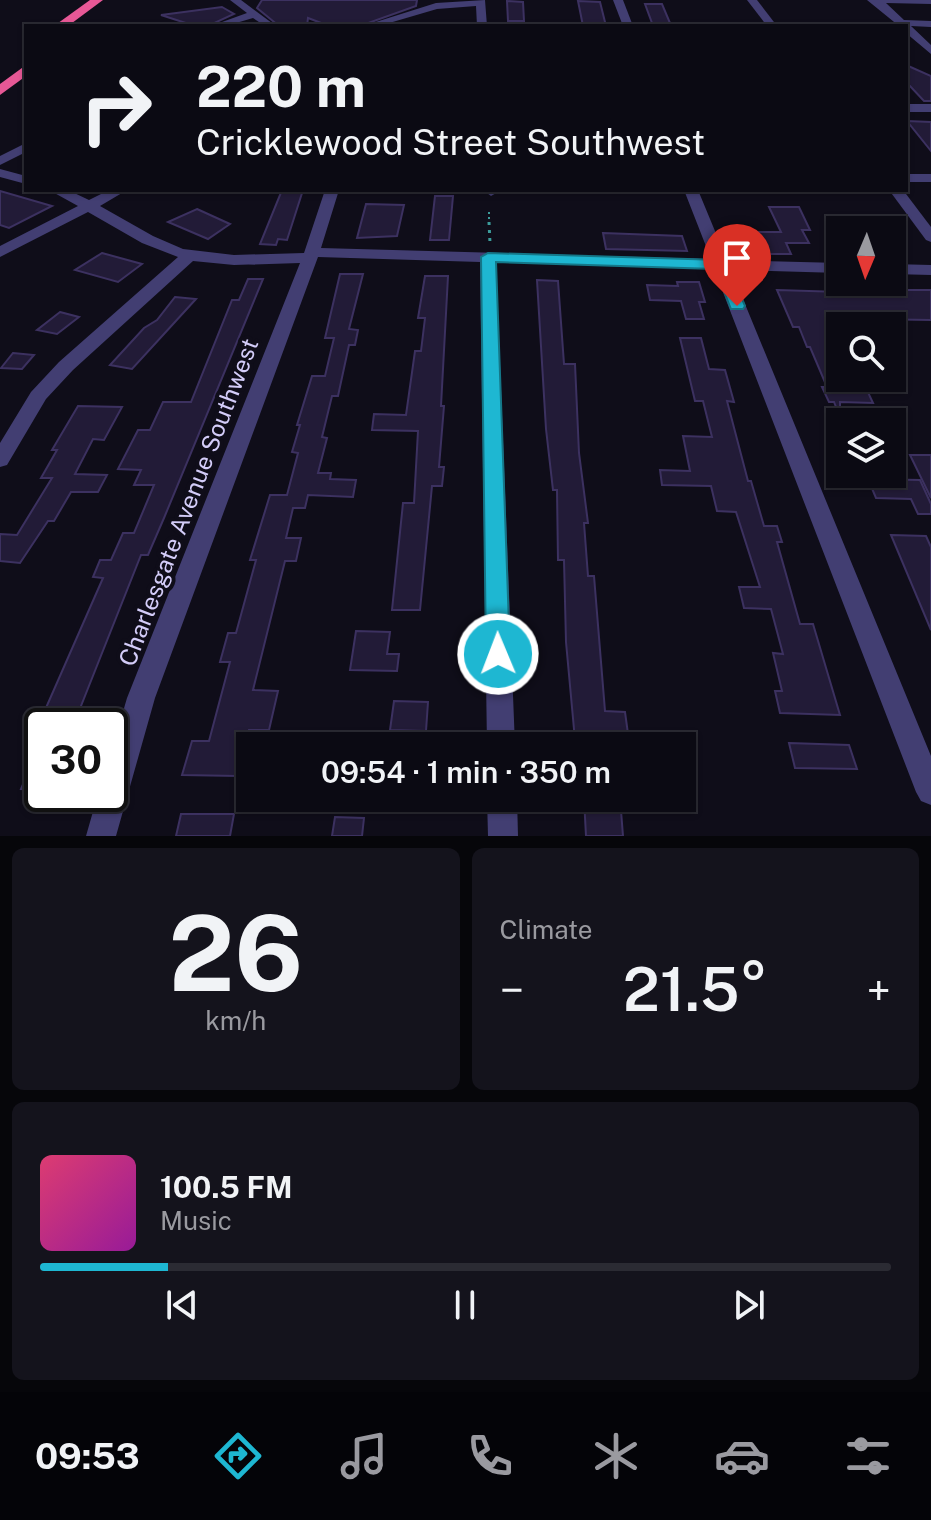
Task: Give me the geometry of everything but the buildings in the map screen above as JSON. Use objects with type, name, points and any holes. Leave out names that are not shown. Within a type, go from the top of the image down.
[{"type":"highway","points":[[64,24],[101,4]]},
{"type":"highway","points":[[83,24],[101,4]]},
{"type":"highway","points":[[0,71],[24,53]]},
{"type":"highway","points":[[0,91],[24,71]]},
{"type":"street","points":[[235,0],[268,24]]},
{"type":"street","points":[[618,0],[627,24]]},
{"type":"street","points":[[752,0],[770,24]]},
{"type":"street","points":[[875,0],[931,3]]},
{"type":"street","points":[[875,0],[903,24]]},
{"type":"street","points":[[375,24],[436,6],[480,2],[482,24]]},
{"type":"street","points":[[222,24],[255,14]]},
{"type":"street","points":[[908,25],[931,24]]},
{"type":"street","points":[[908,29],[931,51]]},
{"type":"street","points":[[908,108],[931,108]]},
{"type":"street","points":[[0,161],[24,148]]},
{"type":"street","points":[[0,173],[24,179]]},
{"type":"street","points":[[908,178],[931,178]]},
{"type":"street","points":[[61,192],[90,204],[160,246],[190,255],[222,258],[490,254],[826,268]]},
{"type":"street","points":[[0,252],[116,192]]},
{"type":"street","name":"Charlesgate Avenue Southwest","points":[[101,836],[141,698],[331,192]]},
{"type":"street","points":[[692,192],[931,792]]},
{"type":"street","points":[[897,192],[931,237]]},
{"type":"street","points":[[490,254],[501,732]]},
{"type":"street","points":[[0,460],[38,396],[66,366],[190,255]]},
{"type":"street","points":[[906,269],[931,270]]},
{"type":"street","points":[[502,812],[503,836]]},
{"type":"path","points":[[489,212],[490,254]]},
{"type":"route","points":[[498,654],[488,257],[721,264],[737,306]]}]
